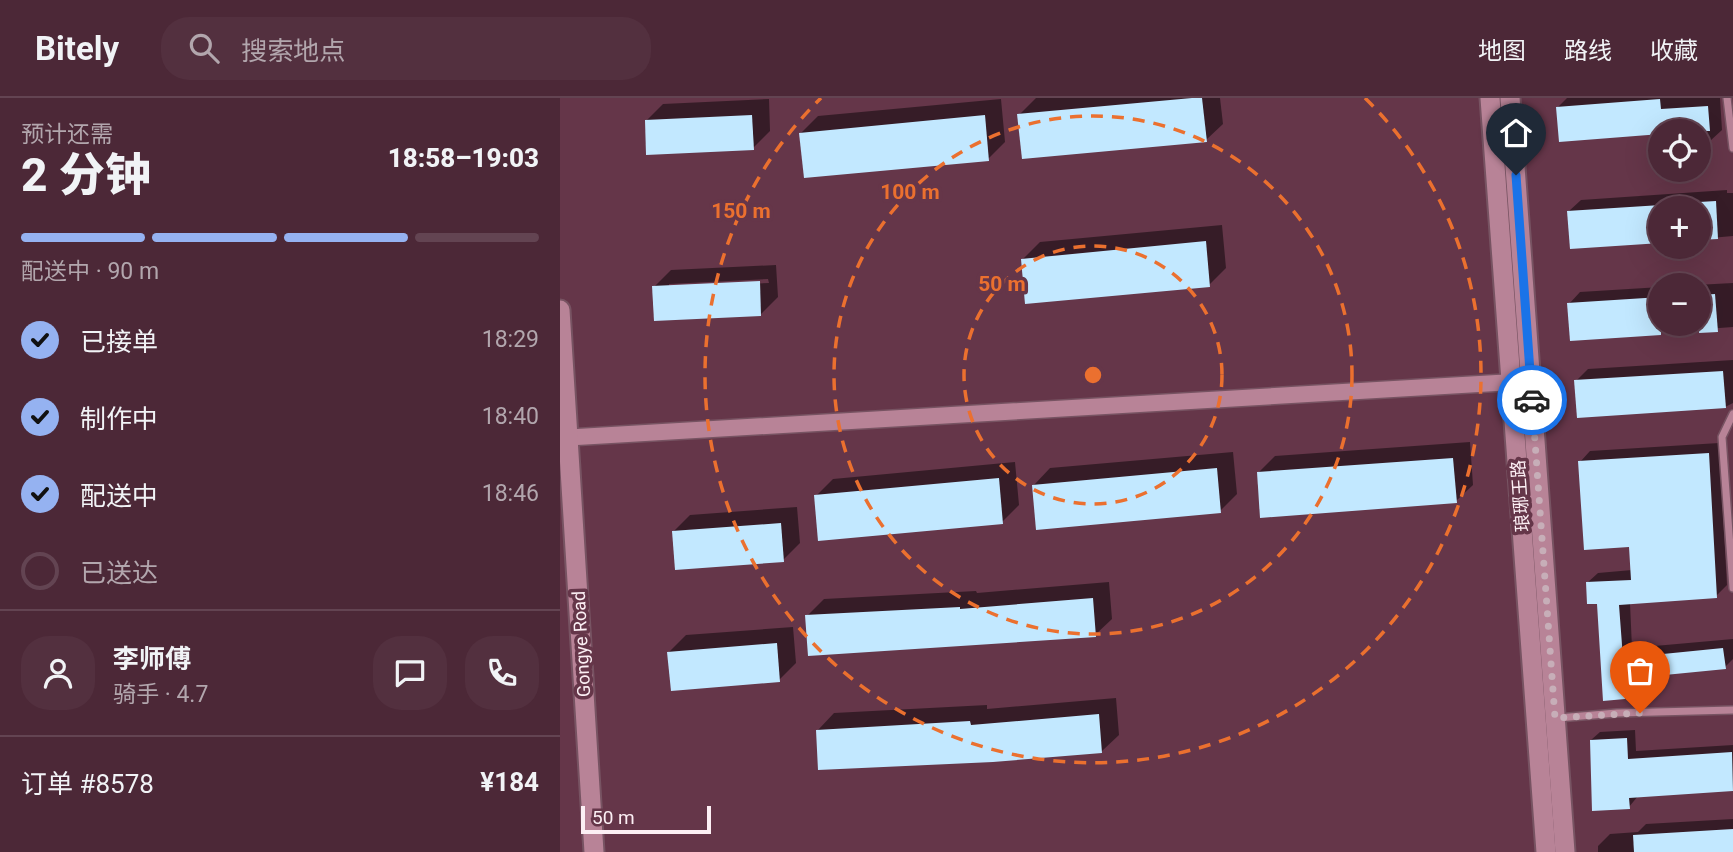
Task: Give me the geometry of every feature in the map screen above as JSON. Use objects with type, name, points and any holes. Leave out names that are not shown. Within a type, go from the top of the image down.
[{"type":"main road","name":"琅琊王路","points":[[1490,98],[1521,382],[1546,719],[1565,852]]},
{"type":"main road","name":"琅琊王路","points":[[1510,98],[1521,382]]},
{"type":"main road","name":"Gongye Road","points":[[560,310],[564,438],[594,852]]},
{"type":"main road","name":"琅琊王路","points":[[1546,719],[1546,852]]},
{"type":"street","points":[[564,438],[1521,382]]},
{"type":"lane","points":[[1727,98],[1733,148]]},
{"type":"lane","points":[[1733,414],[1722,437],[1733,588]]},
{"type":"lane","points":[[1546,719],[1617,713],[1733,710]]},
{"type":"building","points":[[1202,98],[1207,142],[1022,159],[1017,114]]},
{"type":"building","points":[[1660,99],[1661,109],[1708,106],[1709,119],[1648,119],[1648,135],[1559,142],[1556,107]]},
{"type":"building","points":[[752,115],[754,150],[646,155],[645,120]]},
{"type":"building","points":[[985,115],[989,161],[804,178],[799,133]]},
{"type":"building","points":[[1711,201],[1716,201],[1718,239],[1711,239]]},
{"type":"building","points":[[1648,206],[1648,244],[1570,249],[1567,211]]},
{"type":"building","points":[[1206,241],[1210,287],[1025,304],[1021,259]]},
{"type":"building","points":[[760,281],[761,316],[654,321],[652,286]]},
{"type":"building","points":[[1711,294],[1715,294],[1718,332],[1711,332]]},
{"type":"building","points":[[1648,298],[1648,336],[1570,341],[1567,303]]},
{"type":"building","points":[[1723,371],[1726,408],[1577,418],[1574,380]]},
{"type":"building","points":[[1709,453],[1717,598],[1619,605],[1623,658],[1723,648],[1726,669],[1624,679],[1625,699],[1603,701],[1597,604],[1587,604],[1586,582],[1631,580],[1629,547],[1584,550],[1578,461]]},
{"type":"building","points":[[1453,458],[1457,503],[1260,518],[1257,472]]},
{"type":"building","points":[[1217,468],[1221,513],[1036,530],[1032,485]]},
{"type":"building","points":[[999,478],[1003,524],[818,541],[814,495]]},
{"type":"building","points":[[781,523],[784,562],[675,570],[672,531]]},
{"type":"building","points":[[1093,598],[1096,637],[808,656],[805,615],[960,609]]},
{"type":"building","points":[[777,643],[780,682],[671,691],[667,652]]},
{"type":"building","points":[[1099,714],[1102,753],[993,762],[818,770],[816,730],[970,721],[971,725]]},
{"type":"building","points":[[1627,738],[1628,759],[1732,752],[1733,791],[1629,798],[1630,809],[1592,811],[1590,740]]},
{"type":"building","points":[[1733,829],[1733,852],[1634,852],[1633,835]]},
{"type":"way so far","points":[[1532,400],[1555,718],[1640,713]]},
{"type":"route","points":[[1516,175],[1532,400]]}]
